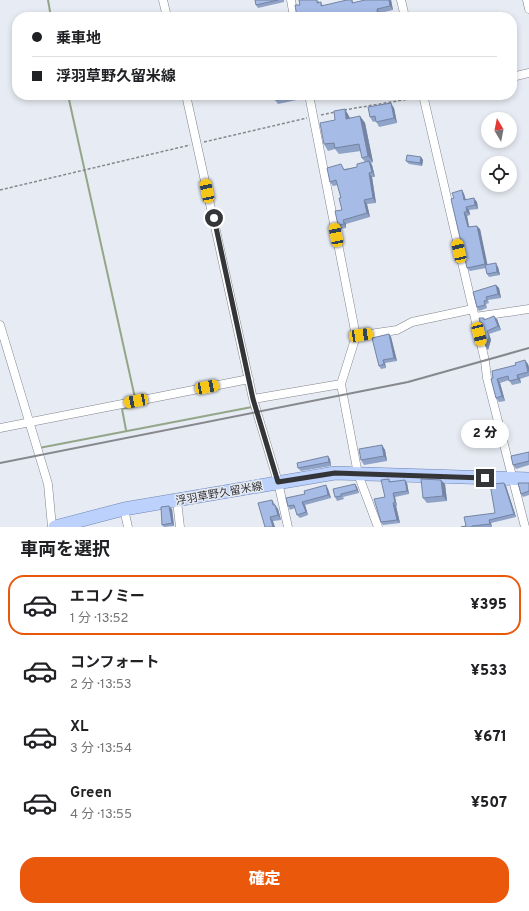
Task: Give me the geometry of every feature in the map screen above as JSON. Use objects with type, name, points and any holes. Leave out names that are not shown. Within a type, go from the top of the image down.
[{"type":"main road","name":"浮羽草野久留米線","points":[[53,527],[124,509],[335,473],[529,478]]},
{"type":"street","points":[[163,0],[166,12]]},
{"type":"street","points":[[291,0],[293,12]]},
{"type":"street","points":[[401,0],[404,12]]},
{"type":"street","points":[[527,0],[529,10]]},
{"type":"street","points":[[517,76],[529,73]]},
{"type":"street","points":[[187,100],[253,399],[278,482],[288,527]]},
{"type":"street","points":[[310,100],[356,336],[341,384],[358,474],[378,527]]},
{"type":"street","points":[[427,100],[485,361],[487,378],[525,527]]},
{"type":"street","points":[[356,336],[397,330],[412,322],[474,313],[529,309]]},
{"type":"street","points":[[0,325],[48,484],[53,527]]},
{"type":"street","points":[[0,428],[249,379]]},
{"type":"street","points":[[253,399],[341,384]]},
{"type":"street","points":[[177,500],[180,527]]},
{"type":"street","points":[[124,509],[128,527]]},
{"type":"path","points":[[0,190],[313,116],[403,100]]},
{"type":"building","points":[[255,0],[278,0],[256,5]]},
{"type":"building","points":[[299,0],[317,0],[317,3],[321,2],[321,6],[347,0],[352,0],[352,3],[365,0],[389,0],[390,6],[377,9],[377,12],[296,12],[295,5],[300,5]]},
{"type":"building","points":[[391,103],[394,118],[376,122],[375,116],[370,117],[368,107]]},
{"type":"building","points":[[345,109],[346,119],[360,116],[368,156],[362,158],[359,144],[335,148],[334,143],[324,144],[320,123],[335,120],[334,111]]},
{"type":"building","points":[[407,155],[421,157],[420,163],[406,161]]},
{"type":"building","points":[[369,161],[372,172],[369,173],[373,198],[364,200],[367,213],[343,220],[344,224],[338,225],[335,211],[342,210],[339,198],[341,198],[336,180],[330,182],[327,168],[341,164],[344,170],[357,167],[357,164]]},
{"type":"building","points":[[462,190],[464,200],[474,198],[475,205],[466,207],[467,212],[464,212],[468,227],[477,226],[485,264],[467,268],[451,199],[454,198],[452,193]]},
{"type":"building","points":[[496,263],[497,272],[487,274],[485,265]]},
{"type":"building","points":[[496,285],[498,294],[486,297],[487,300],[484,301],[485,305],[477,307],[473,292]]},
{"type":"building","points":[[494,316],[498,326],[487,331],[489,336],[486,347],[479,318],[484,318],[484,320]]},
{"type":"building","points":[[389,334],[394,358],[383,360],[384,364],[379,366],[372,338]]},
{"type":"building","points":[[525,360],[528,372],[517,375],[518,379],[509,381],[508,376],[497,379],[502,396],[496,398],[491,379],[493,378],[492,371],[516,365],[515,363]]},
{"type":"building","points":[[382,445],[384,456],[361,460],[359,449]]},
{"type":"building","points":[[529,452],[529,461],[513,465],[511,456]]},
{"type":"building","points":[[328,456],[329,462],[298,468],[297,463]]},
{"type":"building","points":[[389,479],[389,482],[405,480],[407,491],[393,493],[395,502],[393,503],[397,520],[381,522],[374,499],[385,497],[381,480]]},
{"type":"building","points":[[421,479],[441,480],[443,496],[423,498]]},
{"type":"building","points":[[504,483],[514,514],[489,520],[490,524],[461,527],[466,526],[464,517],[495,513],[490,484]]},
{"type":"building","points":[[518,483],[529,483],[529,491],[521,494]]},
{"type":"building","points":[[355,484],[357,490],[335,497],[333,489]]},
{"type":"building","points":[[326,485],[328,495],[302,502],[306,512],[297,515],[294,505],[288,506],[286,498],[305,494],[304,491]]},
{"type":"building","points":[[272,500],[278,515],[270,517],[273,527],[265,527],[258,503]]},
{"type":"building","points":[[169,506],[172,523],[162,525],[161,507]]},
{"type":"waterway","points":[[48,0],[50,12]]},
{"type":"waterway","points":[[69,100],[135,398]]},
{"type":"waterway","points":[[126,430],[122,409],[137,406],[137,403]]},
{"type":"waterway","points":[[39,448],[252,407]]},
{"type":"railway","points":[[0,463],[408,382],[529,348]]},
{"type":"route","points":[[214,218],[253,399],[278,482],[335,473],[485,478]]}]
